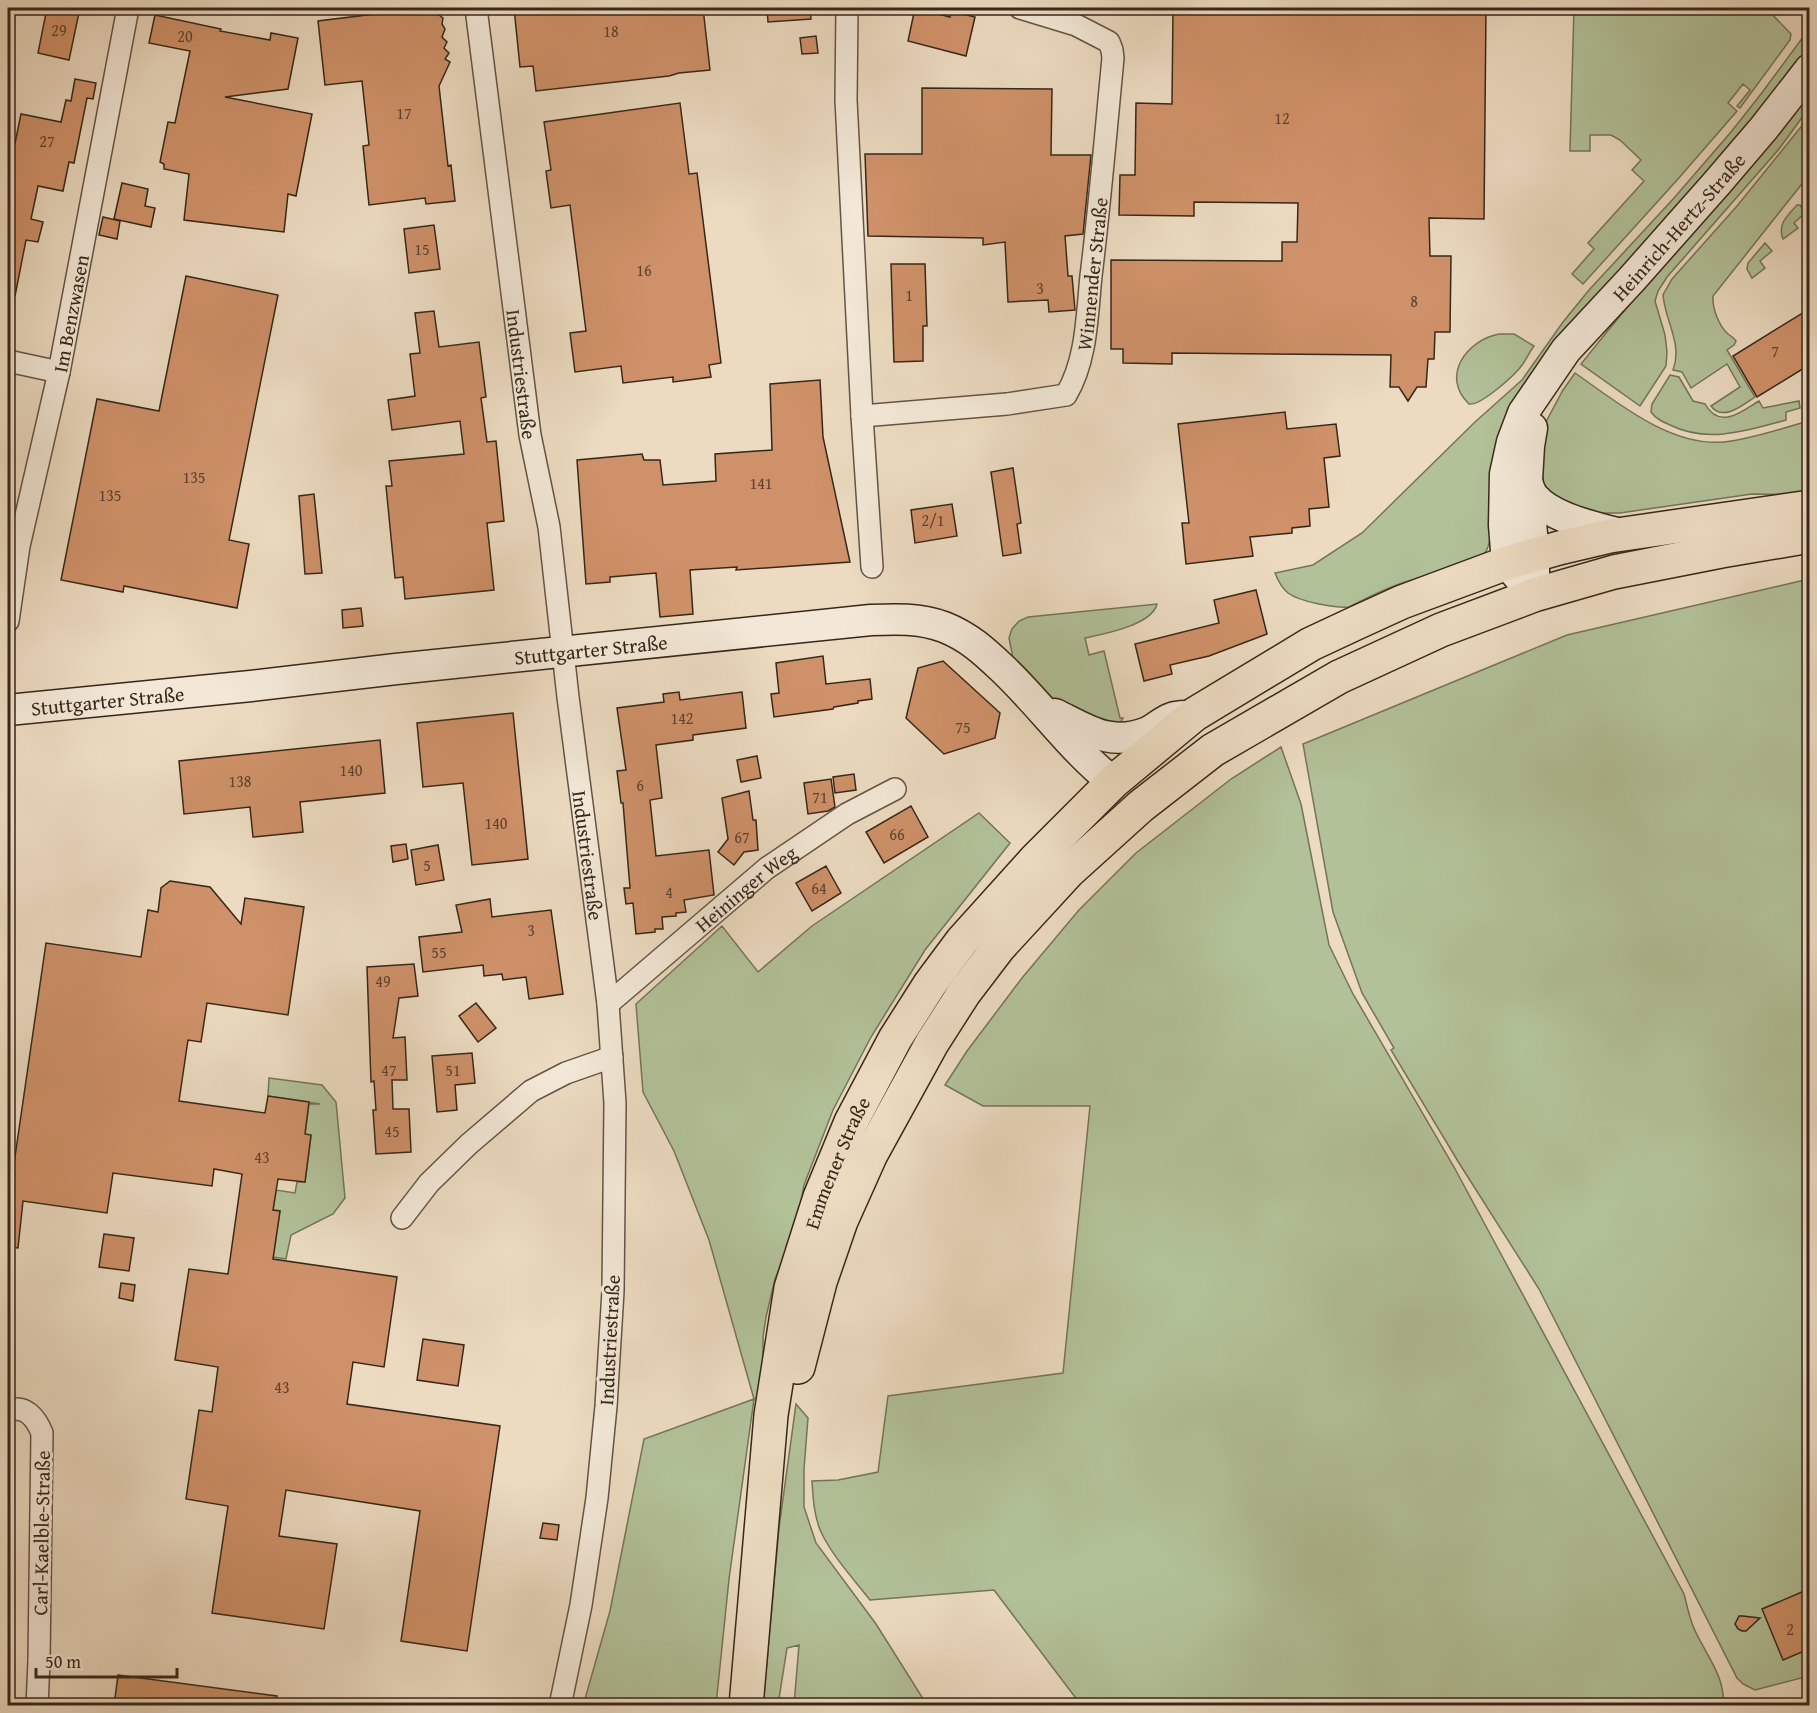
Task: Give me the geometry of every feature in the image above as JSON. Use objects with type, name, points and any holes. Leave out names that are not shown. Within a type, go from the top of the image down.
[{"type":"main road","name":"Emmener Straße","points":[[746,1706],[771,1415],[791,1288],[820,1197],[851,1122],[895,1039],[930,984],[962,941],[1035,860],[1113,782],[1195,714],[1311,645],[1402,602],[1520,559],[1623,534],[1809,507]]},
{"type":"main road","name":"Emmener Straße","points":[[754,1629],[792,1391],[820,1282],[841,1221],[871,1154],[932,1043],[964,993],[999,946],[1068,872],[1141,806],[1213,750],[1339,677],[1441,630],[1534,595],[1614,572],[1809,536]]},
{"type":"main road","points":[[1113,782],[1141,806]]},
{"type":"street","name":"Im Benzwasen","points":[[8,621],[13,545],[59,372],[128,8]]},
{"type":"street","name":"Industriestraße","points":[[476,8],[530,435],[549,527],[562,652],[608,1004],[615,1103],[613,1291],[606,1406],[594,1519],[581,1605],[560,1706]]},
{"type":"street","points":[[847,8],[846,100],[872,567]]},
{"type":"street","name":"Winnender Straße","points":[[862,416],[1007,404],[1056,397],[1066,395],[1072,385],[1082,356],[1100,200],[1112,50],[1109,42],[1076,25],[1020,8]]},
{"type":"street","name":"Heinrich-Hertz-Straße","points":[[1534,595],[1504,525],[1504,474],[1512,442],[1523,413],[1566,350],[1717,183],[1764,128],[1809,69]]},
{"type":"street","points":[[8,362],[59,372]]},
{"type":"street","name":"Heinrich-Hertz-Straße","points":[[1520,559],[1529,446],[1543,381]]},
{"type":"street","points":[[1527,480],[1533,496],[1550,509],[1571,519],[1623,534]]},
{"type":"street","name":"Stuttgarter Straße","points":[[8,710],[870,620],[901,619],[922,621],[944,627],[975,642],[1023,688],[1084,756],[1113,782]]},
{"type":"street","points":[[1041,708],[1092,733],[1115,739],[1136,736],[1172,718],[1195,714]]},
{"type":"street","points":[[1092,733],[1106,751],[1113,782]]},
{"type":"street","name":"Heininger Weg","points":[[608,1004],[767,867],[847,814],[895,789]]},
{"type":"street","points":[[402,1218],[429,1183],[469,1144],[531,1091],[566,1073],[612,1057]]},
{"type":"street","name":"Carl-Kaelble-Straße","points":[[8,1411],[16,1408],[27,1413],[37,1421],[42,1433],[37,1706]]},
{"type":"green space","points":[[1574,8],[1766,8],[1791,34],[1790,40],[1740,108],[1737,106],[1750,90],[1743,84],[1728,103],[1737,111],[1583,284],[1572,274],[1594,249],[1588,243],[1644,181],[1632,170],[1641,160],[1620,140],[1611,135],[1590,135],[1590,151],[1570,151]]},
{"type":"green space","points":[[1809,29],[1809,52],[1752,128],[1561,334],[1526,382],[1491,518],[1487,550],[1484,554],[1477,561],[1458,570],[1398,584],[1349,607],[1309,602],[1288,593],[1280,584],[1275,573],[1313,565],[1362,533],[1475,422],[1522,380],[1589,290],[1731,132]]},
{"type":"green space","points":[[1809,90],[1809,108],[1779,149],[1667,277],[1658,291],[1655,301],[1665,335],[1666,366],[1640,406],[1581,364]]},
{"type":"green space","points":[[1809,117],[1809,175],[1713,296],[1719,322],[1736,341],[1727,350],[1755,397],[1739,408],[1727,412],[1716,411],[1711,406],[1740,387],[1727,364],[1691,388],[1682,372],[1673,370],[1676,360],[1675,342],[1663,295],[1672,279],[1737,206]]},
{"type":"green space","points":[[1797,205],[1800,205],[1805,213],[1794,223],[1798,228],[1783,239],[1782,224]]},
{"type":"green space","points":[[1765,243],[1772,251],[1760,261],[1765,268],[1752,278],[1747,269],[1748,263]]},
{"type":"green space","points":[[1499,334],[1514,334],[1534,346],[1509,379],[1480,401],[1469,404],[1457,382],[1457,371],[1461,361],[1477,344]]},
{"type":"green space","points":[[1575,373],[1645,420],[1664,430],[1704,442],[1724,442],[1746,438],[1809,421],[1809,495],[1752,494],[1620,513],[1590,513],[1547,496],[1540,478],[1540,442],[1547,420]]},
{"type":"green space","points":[[1670,375],[1679,377],[1693,401],[1705,404],[1717,416],[1738,414],[1759,401],[1763,408],[1799,401],[1800,408],[1786,412],[1786,420],[1743,431],[1699,434],[1684,431],[1655,417],[1651,412],[1652,404]]},
{"type":"green space","points":[[1809,579],[1809,1676],[1755,1690],[1737,1678],[1539,1289],[1391,1050],[1394,1048],[1362,993],[1333,912],[1303,744],[1567,635]]},
{"type":"green space","points":[[1157,604],[1146,618],[1137,623],[1085,638],[1089,655],[1104,651],[1120,718],[1123,718],[1119,725],[1106,725],[1058,703],[1040,689],[1013,658],[1009,638],[1012,629],[1019,621],[1028,617]]},
{"type":"green space","points":[[1281,747],[1301,804],[1329,945],[1353,994],[1454,1167],[1684,1594],[1693,1626],[1718,1674],[1723,1705],[1081,1705],[994,1590],[870,1600],[837,1559],[821,1532],[815,1513],[812,1481],[838,1480],[878,1472],[888,1396],[1063,1373],[1090,1106],[983,1106],[945,1085],[967,1051],[1022,978],[1079,910],[1136,853],[1231,779]]},
{"type":"green space","points":[[979,813],[1010,843],[925,950],[871,1037],[833,1110],[804,1185],[797,1227],[775,1279],[763,1337],[763,1396],[754,1399],[709,1240],[674,1151],[643,1092],[636,1004],[722,926],[758,972],[812,926]]},
{"type":"green space","points":[[269,1078],[322,1085],[336,1102],[345,1198],[333,1214],[291,1235],[286,1259],[273,1257],[280,1211],[273,1210],[276,1190],[295,1193],[297,1182],[305,1182],[311,1136],[305,1134],[309,1104],[320,1104],[268,1096]]},
{"type":"green space","points":[[754,1399],[729,1579],[716,1705],[583,1706],[610,1611],[644,1439]]},
{"type":"green space","points":[[796,1404],[808,1418],[804,1507],[816,1543],[876,1624],[927,1705],[794,1705],[799,1645],[787,1648],[778,1705],[763,1706],[779,1528]]},
{"type":"building","points":[[47,8],[80,8],[69,60],[38,53]]},
{"type":"building","points":[[385,8],[442,8],[439,15],[443,18],[442,24],[445,29],[442,37],[447,42],[444,48],[449,53],[445,59],[450,62],[439,86],[448,166],[451,165],[455,201],[426,204],[425,198],[369,205],[363,146],[369,145],[362,81],[325,85],[318,21],[383,13]]},
{"type":"building","points":[[514,8],[703,8],[710,70],[536,91],[533,66],[520,67]]},
{"type":"building","points":[[767,8],[810,8],[811,19],[768,22]]},
{"type":"building","points":[[915,8],[950,17],[951,11],[975,17],[966,56],[908,41]]},
{"type":"building","points":[[1173,8],[1486,8],[1484,219],[1429,218],[1430,256],[1451,256],[1450,332],[1435,332],[1434,359],[1428,359],[1426,387],[1417,387],[1408,401],[1399,387],[1390,387],[1391,355],[1172,353],[1172,364],[1123,363],[1123,349],[1111,349],[1111,260],[1282,261],[1282,242],[1297,242],[1298,203],[1194,202],[1194,216],[1119,215],[1120,175],[1135,175],[1136,103],[1172,104]]},
{"type":"building","points":[[155,15],[221,29],[220,31],[270,40],[271,33],[298,38],[288,89],[225,97],[312,114],[296,196],[288,194],[284,232],[184,220],[189,174],[164,169],[164,164],[160,162],[168,122],[175,123],[190,51],[149,43]]},
{"type":"building","points":[[816,36],[818,53],[802,54],[800,38]]},
{"type":"building","points":[[75,79],[96,83],[93,99],[87,98],[74,163],[69,162],[63,191],[38,186],[31,219],[43,222],[38,242],[26,240],[15,296],[8,296],[8,146],[14,148],[21,114],[61,122],[66,100],[71,101]]},
{"type":"building","points":[[922,88],[1052,89],[1051,155],[1091,155],[1083,234],[1065,236],[1068,276],[1072,276],[1075,310],[1049,312],[1048,300],[1008,302],[1005,242],[983,245],[983,238],[868,236],[865,154],[922,154]]},
{"type":"building","points":[[680,103],[689,174],[697,173],[721,363],[709,365],[711,377],[673,382],[673,377],[623,383],[621,366],[575,372],[570,333],[586,331],[570,205],[551,208],[546,171],[551,170],[544,122]]},
{"type":"building","points":[[122,183],[148,189],[145,206],[155,208],[151,227],[114,219]]},
{"type":"building","points":[[103,217],[120,221],[117,239],[99,235]]},
{"type":"building","points":[[434,225],[440,269],[409,273],[404,229]]},
{"type":"building","points":[[891,264],[925,264],[927,326],[923,326],[923,361],[894,362]]},
{"type":"building","points":[[186,276],[278,295],[229,540],[249,544],[237,608],[124,586],[123,592],[61,580],[97,399],[159,411]]},
{"type":"building","points":[[1809,309],[1809,365],[1757,397],[1733,356]]},
{"type":"building","points":[[434,311],[439,347],[479,342],[486,397],[481,398],[487,442],[496,441],[504,521],[487,523],[494,590],[405,599],[403,577],[395,578],[386,486],[392,486],[389,461],[464,454],[460,421],[392,430],[388,400],[415,396],[410,354],[420,353],[415,313]]},
{"type":"building","points":[[820,380],[823,437],[850,562],[736,570],[737,567],[690,570],[693,614],[660,617],[656,573],[610,577],[610,582],[586,584],[577,460],[642,454],[644,460],[660,460],[663,485],[716,481],[715,454],[772,450],[770,384]]},
{"type":"building","points":[[1285,412],[1287,429],[1336,424],[1340,456],[1324,458],[1329,507],[1309,509],[1310,526],[1292,528],[1292,533],[1250,537],[1253,556],[1186,564],[1182,523],[1189,523],[1178,424]]},
{"type":"building","points":[[1013,468],[1021,523],[1017,524],[1021,553],[1003,556],[991,472]]},
{"type":"building","points":[[314,494],[322,573],[305,574],[299,496]]},
{"type":"building","points":[[952,504],[957,536],[915,543],[911,510]]},
{"type":"building","points":[[1256,590],[1267,634],[1209,656],[1170,665],[1172,674],[1144,681],[1135,644],[1219,623],[1214,600]]},
{"type":"building","points":[[361,608],[363,626],[343,628],[342,610]]},
{"type":"building","points":[[823,656],[826,684],[870,679],[872,699],[833,709],[774,717],[771,694],[779,693],[776,663]]},
{"type":"building","points":[[943,661],[1000,713],[995,738],[944,754],[906,718],[918,668]]},
{"type":"building","points":[[679,692],[680,700],[742,692],[746,728],[693,735],[693,740],[656,745],[662,798],[650,800],[656,856],[709,850],[714,895],[684,900],[686,912],[676,913],[676,916],[662,917],[663,929],[636,934],[633,903],[626,904],[624,888],[630,888],[623,803],[621,803],[617,771],[626,770],[617,708],[664,702],[663,694]]},
{"type":"building","points":[[513,713],[528,859],[472,865],[463,783],[423,787],[417,723]]},
{"type":"building","points":[[380,740],[385,793],[300,802],[303,832],[253,837],[250,807],[184,814],[179,761]]},
{"type":"building","points":[[757,756],[761,778],[741,782],[737,760]]},
{"type":"building","points":[[854,774],[856,790],[835,793],[833,777]]},
{"type":"building","points":[[831,779],[835,807],[828,811],[808,814],[804,783]]},
{"type":"building","points":[[749,791],[753,820],[756,820],[758,850],[744,852],[734,865],[718,852],[728,839],[722,798]]},
{"type":"building","points":[[911,806],[928,837],[884,863],[866,832]]},
{"type":"building","points":[[406,844],[408,859],[393,862],[391,846]]},
{"type":"building","points":[[438,845],[444,880],[416,885],[411,850]]},
{"type":"building","points":[[826,866],[841,893],[812,911],[796,883]]},
{"type":"building","points":[[170,881],[210,887],[241,924],[245,898],[304,907],[288,1015],[207,1003],[201,1042],[188,1040],[179,1101],[265,1113],[268,1096],[309,1102],[305,1134],[311,1135],[305,1182],[278,1179],[273,1210],[280,1211],[273,1259],[397,1277],[384,1367],[353,1362],[347,1404],[500,1426],[467,1651],[401,1641],[420,1511],[286,1490],[279,1536],[337,1544],[324,1629],[212,1613],[228,1506],[186,1499],[199,1410],[212,1412],[218,1367],[175,1360],[189,1269],[228,1274],[242,1174],[214,1169],[212,1186],[113,1173],[107,1213],[23,1201],[18,1248],[8,1247],[8,1205],[46,943],[141,957],[148,910],[158,912],[161,888]]},
{"type":"building","points":[[490,899],[492,917],[551,910],[563,994],[529,999],[526,977],[503,980],[502,974],[484,976],[483,965],[423,972],[419,937],[462,932],[456,905]]},
{"type":"building","points":[[414,964],[418,996],[399,998],[393,1038],[405,1037],[407,1080],[392,1080],[393,1109],[409,1109],[411,1152],[376,1154],[373,1110],[376,1110],[374,1081],[371,1082],[367,967]]},
{"type":"building","points":[[476,1003],[496,1028],[478,1042],[459,1016]]},
{"type":"building","points":[[472,1053],[475,1083],[455,1085],[457,1110],[437,1112],[432,1056]]},
{"type":"building","points":[[104,1234],[134,1238],[129,1271],[99,1267]]},
{"type":"building","points":[[121,1283],[135,1285],[133,1301],[119,1298]]},
{"type":"building","points":[[423,1339],[464,1345],[458,1386],[417,1380]]},
{"type":"building","points":[[543,1523],[559,1525],[557,1540],[540,1538]]},
{"type":"building","points":[[1809,1589],[1809,1649],[1783,1660],[1762,1609]]},
{"type":"building","points":[[1739,1616],[1760,1618],[1746,1631],[1742,1631],[1735,1624]]},
{"type":"building","points":[[118,1675],[277,1696],[277,1706],[114,1706]]}]
